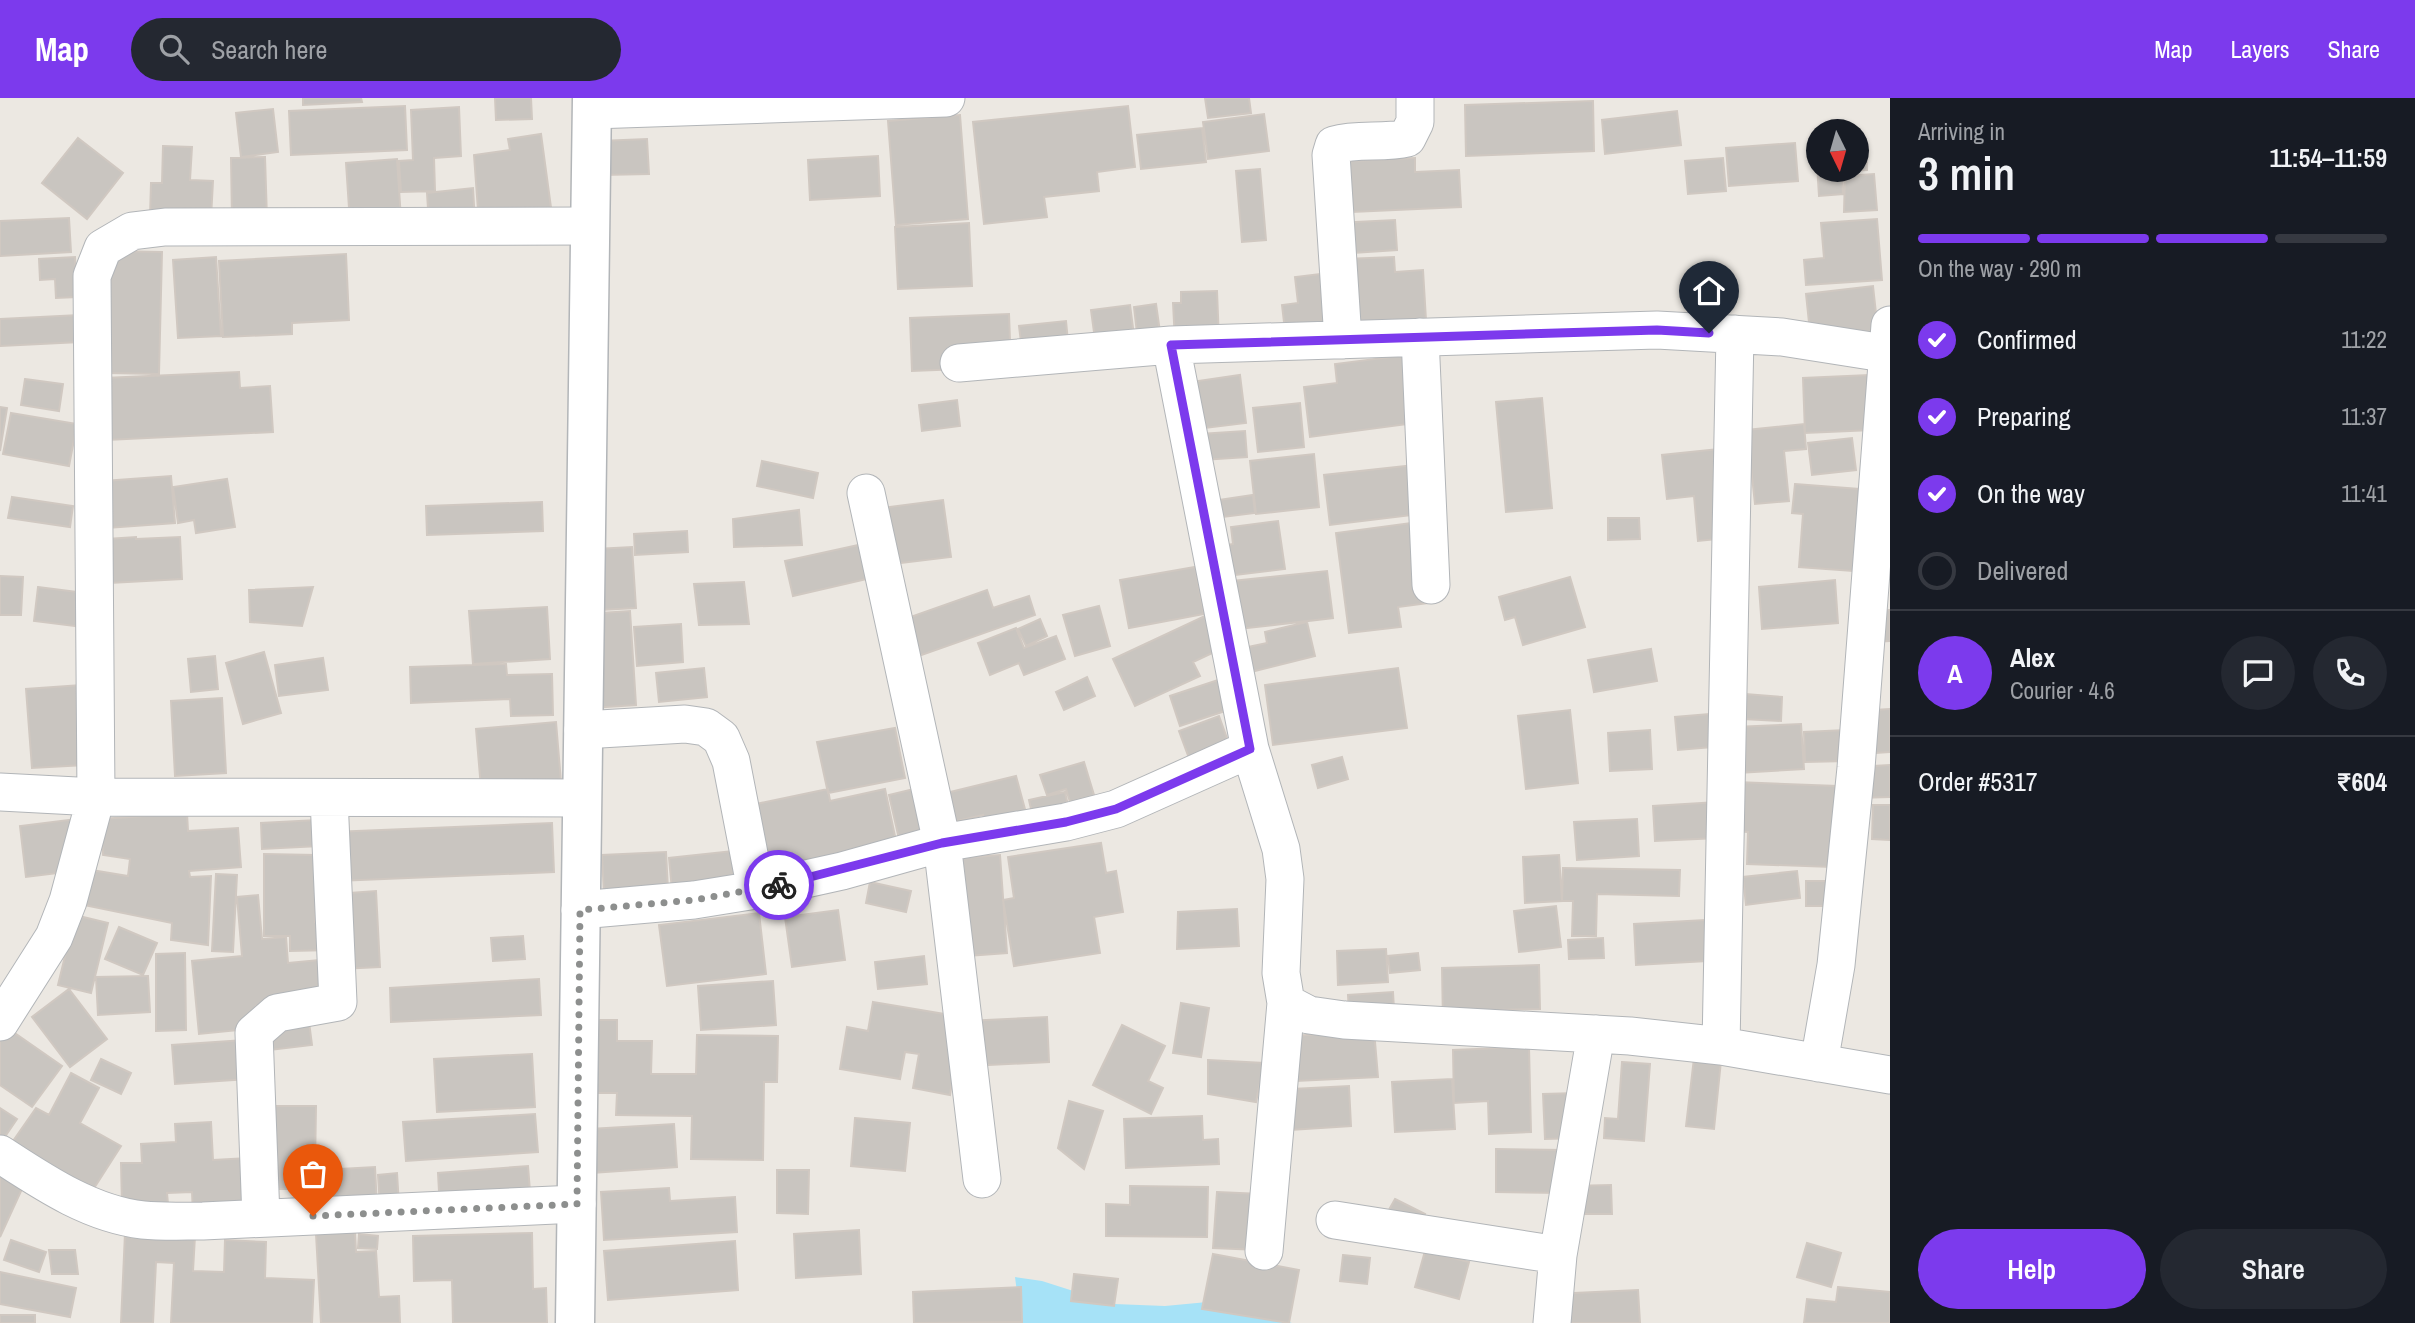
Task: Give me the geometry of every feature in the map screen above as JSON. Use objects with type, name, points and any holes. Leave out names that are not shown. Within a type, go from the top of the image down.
[{"type":"street","points":[[575,1323],[592,104],[927,98]]},
{"type":"street","points":[[1343,340],[1331,155],[1334,145],[1352,140],[1391,142],[1408,138],[1415,122],[1415,98]]},
{"type":"street","points":[[0,1021],[54,937],[68,901],[96,797],[92,276],[103,248],[132,231],[166,227],[590,226]]},
{"type":"street","points":[[959,363],[1171,345],[1657,330],[1889,344],[1854,781],[1836,965],[1819,1063]]},
{"type":"street","points":[[1720,1046],[1735,334]]},
{"type":"street","points":[[1420,337],[1431,585]]},
{"type":"street","points":[[1171,345],[1250,749],[1281,849],[1285,879],[1281,973],[1286,1003],[1264,1251]]},
{"type":"street","points":[[866,493],[942,843],[982,1179]]},
{"type":"street","points":[[583,730],[685,724],[706,727],[722,738],[731,761],[756,890]]},
{"type":"street","points":[[580,910],[694,900],[756,890],[842,871],[942,843],[1066,822],[1116,809],[1250,749]]},
{"type":"street","points":[[0,792],[96,797],[582,798]]},
{"type":"street","points":[[261,1218],[254,1033],[277,1013],[338,1002],[329,798]]},
{"type":"street","points":[[1286,1003],[1309,1015],[1344,1020],[1596,1034],[1720,1046],[1890,1075]]},
{"type":"street","points":[[1552,1323],[1558,1255],[1596,1034]]},
{"type":"street","points":[[0,1154],[41,1181],[90,1206],[141,1220],[261,1218],[577,1204]]},
{"type":"street","points":[[1335,1220],[1558,1255]]},
{"type":"water","points":[[1015,1277],[1042,1281],[1114,1304],[1165,1306],[1218,1301],[1292,1323],[1021,1323]]},
{"type":"building","points":[[303,98],[361,98],[362,102],[303,105]]},
{"type":"building","points":[[495,98],[531,98],[532,119],[496,120]]},
{"type":"building","points":[[1205,98],[1249,98],[1251,113],[1208,118]]},
{"type":"building","points":[[1593,101],[1594,151],[1466,156],[1465,105]]},
{"type":"building","points":[[405,106],[407,150],[291,155],[289,111]]},
{"type":"building","points":[[1128,106],[1135,167],[1097,172],[1099,191],[1044,197],[1047,217],[984,224],[973,122]]},
{"type":"building","points":[[459,107],[461,156],[434,158],[435,191],[401,192],[399,161],[413,160],[411,110]]},
{"type":"building","points":[[273,109],[278,152],[241,157],[236,113]]},
{"type":"building","points":[[1677,111],[1681,145],[1605,154],[1602,120]]},
{"type":"building","points":[[1264,114],[1269,151],[1208,159],[1203,122]]},
{"type":"building","points":[[960,115],[968,219],[896,225],[888,121]]},
{"type":"building","points":[[1202,128],[1206,162],[1141,169],[1137,135]]},
{"type":"building","points":[[541,134],[552,215],[479,224],[474,155],[510,150],[508,139]]},
{"type":"building","points":[[78,138],[123,173],[87,219],[42,183]]},
{"type":"building","points":[[647,139],[649,174],[602,175],[600,141]]},
{"type":"building","points":[[1795,143],[1798,181],[1729,186],[1726,148]]},
{"type":"building","points":[[163,146],[192,147],[190,180],[213,181],[211,218],[150,217],[151,183],[162,183]]},
{"type":"building","points":[[878,156],[880,196],[810,200],[808,160]]},
{"type":"building","points":[[265,157],[267,219],[232,220],[231,158]]},
{"type":"building","points":[[1415,158],[1415,172],[1459,170],[1461,207],[1330,213],[1328,162]]},
{"type":"building","points":[[1723,158],[1726,191],[1688,194],[1685,161]]},
{"type":"building","points":[[397,159],[401,219],[350,223],[346,163]]},
{"type":"building","points":[[1260,169],[1266,240],[1242,242],[1236,171]]},
{"type":"building","points":[[1869,174],[1874,174],[1877,210],[1844,212],[1845,182],[1869,182]]},
{"type":"building","points":[[1818,182],[1842,182],[1843,194],[1819,196]]},
{"type":"building","points":[[473,188],[475,222],[429,225],[427,193]]},
{"type":"building","points":[[69,218],[71,252],[0,256],[0,221]]},
{"type":"building","points":[[1877,219],[1882,280],[1806,285],[1804,260],[1824,258],[1821,223]]},
{"type":"building","points":[[1395,220],[1397,250],[1338,254],[1336,223]]},
{"type":"building","points":[[969,223],[972,286],[898,289],[895,227]]},
{"type":"building","points":[[111,251],[162,252],[159,374],[108,373]]},
{"type":"building","points":[[346,254],[349,320],[292,323],[292,334],[223,337],[219,261]]},
{"type":"building","points":[[75,257],[77,297],[56,298],[55,279],[40,280],[39,259]]},
{"type":"building","points":[[216,257],[221,336],[178,338],[173,260]]},
{"type":"building","points":[[1394,257],[1395,272],[1423,270],[1426,320],[1349,324],[1345,259]]},
{"type":"building","points":[[1336,272],[1343,332],[1286,339],[1282,305],[1298,303],[1295,277]]},
{"type":"building","points":[[1873,286],[1880,350],[1810,332],[1806,294]]},
{"type":"building","points":[[1217,291],[1219,340],[1175,341],[1173,303],[1181,303],[1181,292]]},
{"type":"building","points":[[1156,304],[1161,339],[1138,342],[1134,307]]},
{"type":"building","points":[[1130,305],[1135,343],[1096,347],[1091,310]]},
{"type":"building","points":[[99,314],[100,341],[0,346],[0,319]]},
{"type":"building","points":[[1009,314],[1011,367],[912,371],[910,318]]},
{"type":"building","points":[[1066,321],[1070,362],[1024,367],[1019,326]]},
{"type":"building","points":[[1414,354],[1423,422],[1310,437],[1304,387],[1337,383],[1335,364]]},
{"type":"building","points":[[239,372],[240,388],[270,386],[273,432],[107,440],[104,378]]},
{"type":"building","points":[[1240,375],[1246,423],[1197,429],[1191,382]]},
{"type":"building","points":[[1869,375],[1872,430],[1805,433],[1803,378]]},
{"type":"building","points":[[25,379],[63,384],[59,411],[21,405]]},
{"type":"building","points":[[1542,398],[1552,508],[1506,512],[1496,402]]},
{"type":"building","points":[[957,400],[960,426],[922,431],[919,405]]},
{"type":"building","points":[[1300,403],[1304,447],[1258,452],[1253,408]]},
{"type":"building","points":[[0,407],[7,408],[0,451]]},
{"type":"building","points":[[11,413],[77,424],[69,466],[3,454]]},
{"type":"building","points":[[1804,424],[1806,449],[1784,451],[1789,501],[1755,504],[1747,430]]},
{"type":"building","points":[[1245,431],[1247,457],[1202,460],[1200,434]]},
{"type":"building","points":[[1852,438],[1856,470],[1812,475],[1808,443]]},
{"type":"building","points":[[1728,448],[1737,537],[1698,541],[1694,496],[1667,499],[1662,455]]},
{"type":"building","points":[[1314,454],[1319,507],[1256,514],[1250,461]]},
{"type":"building","points":[[762,461],[818,473],[813,498],[757,486]]},
{"type":"building","points":[[1423,464],[1429,513],[1330,525],[1324,475]]},
{"type":"building","points":[[171,476],[175,523],[107,528],[104,481]]},
{"type":"building","points":[[227,479],[235,527],[196,533],[194,520],[178,523],[173,487]]},
{"type":"building","points":[[1795,484],[1872,490],[1853,571],[1799,567],[1803,514],[1792,513]]},
{"type":"building","points":[[1253,495],[1255,513],[1207,519],[1205,502]]},
{"type":"building","points":[[12,497],[73,506],[70,527],[8,518]]},
{"type":"building","points":[[943,500],[951,557],[893,564],[866,510]]},
{"type":"building","points":[[542,502],[543,531],[427,535],[426,506]]},
{"type":"building","points":[[799,510],[802,545],[734,547],[733,519]]},
{"type":"building","points":[[1608,518],[1639,518],[1640,539],[1608,540]]},
{"type":"building","points":[[1278,521],[1285,569],[1211,578],[1208,548],[1233,544],[1231,527]]},
{"type":"building","points":[[1418,522],[1429,603],[1398,607],[1401,627],[1349,633],[1336,533]]},
{"type":"building","points":[[687,531],[688,552],[635,555],[634,534]]},
{"type":"building","points":[[180,537],[182,579],[110,583],[107,539]]},
{"type":"building","points":[[863,544],[871,578],[793,596],[785,561]]},
{"type":"building","points":[[632,547],[636,608],[600,610],[596,549]]},
{"type":"building","points":[[1195,567],[1204,614],[1129,628],[1120,580]]},
{"type":"building","points":[[1327,571],[1333,618],[1239,629],[1233,581]]},
{"type":"building","points":[[0,576],[23,577],[21,615],[0,615]]},
{"type":"building","points":[[1570,577],[1585,627],[1523,645],[1515,617],[1505,620],[1499,597]]},
{"type":"building","points":[[1835,580],[1838,623],[1762,629],[1759,587]]},
{"type":"building","points":[[744,582],[749,624],[699,625],[694,584]]},
{"type":"building","points":[[38,587],[86,593],[82,627],[34,621]]},
{"type":"building","points":[[313,587],[302,626],[250,622],[249,590]]},
{"type":"building","points":[[987,590],[993,608],[1029,596],[1035,615],[913,658],[899,621]]},
{"type":"building","points":[[1099,606],[1110,646],[1075,656],[1063,615]]},
{"type":"building","points":[[547,607],[550,659],[473,664],[469,611]]},
{"type":"building","points":[[1890,610],[1890,641],[1876,642],[1877,611]]},
{"type":"building","points":[[630,611],[636,705],[591,708],[586,614]]},
{"type":"building","points":[[1209,614],[1225,647],[1193,662],[1200,676],[1135,706],[1113,659]]},
{"type":"building","points":[[1040,619],[1047,636],[1026,646],[1018,629]]},
{"type":"building","points":[[1307,622],[1315,656],[1235,676],[1229,651],[1267,643],[1265,632]]},
{"type":"building","points":[[681,624],[683,662],[637,666],[634,627]]},
{"type":"building","points":[[1016,628],[1024,648],[1056,636],[1065,659],[1024,675],[1019,663],[990,675],[978,643]]},
{"type":"building","points":[[1651,649],[1657,681],[1594,692],[1588,660]]},
{"type":"building","points":[[264,652],[281,713],[243,724],[226,663]]},
{"type":"building","points":[[215,656],[218,689],[191,692],[188,659]]},
{"type":"building","points":[[323,658],[328,690],[279,696],[275,665]]},
{"type":"building","points":[[506,664],[507,675],[552,674],[553,715],[511,716],[510,699],[411,703],[410,667]]},
{"type":"building","points":[[704,668],[707,697],[659,702],[656,673]]},
{"type":"building","points":[[1398,668],[1407,728],[1273,745],[1265,685]]},
{"type":"building","points":[[1087,677],[1095,696],[1064,710],[1056,692]]},
{"type":"building","points":[[1218,680],[1228,710],[1180,726],[1170,696]]},
{"type":"building","points":[[81,685],[85,765],[32,768],[26,689]]},
{"type":"building","points":[[1745,694],[1782,697],[1781,721],[1743,719]]},
{"type":"building","points":[[222,698],[226,773],[175,776],[171,701]]},
{"type":"building","points":[[1890,709],[1890,752],[1861,754],[1858,711]]},
{"type":"building","points":[[1570,710],[1578,783],[1526,789],[1518,716]]},
{"type":"building","points":[[1721,713],[1724,746],[1678,750],[1675,717]]},
{"type":"building","points":[[1219,716],[1233,755],[1193,769],[1179,731]]},
{"type":"building","points":[[556,722],[561,782],[481,788],[476,729]]},
{"type":"building","points":[[1801,724],[1804,769],[1738,773],[1735,727]]},
{"type":"building","points":[[895,728],[905,778],[828,793],[817,742]]},
{"type":"building","points":[[1650,730],[1652,769],[1610,771],[1608,733]]},
{"type":"building","points":[[1846,730],[1847,761],[1805,762],[1804,732]]},
{"type":"building","points":[[1342,757],[1348,779],[1318,788],[1312,765]]},
{"type":"building","points":[[1084,762],[1098,808],[1074,815],[1066,789],[1047,795],[1040,775]]},
{"type":"building","points":[[1890,765],[1890,797],[1857,798],[1856,767]]},
{"type":"building","points":[[1016,776],[1029,824],[988,834],[983,815],[953,822],[946,793]]},
{"type":"building","points":[[1736,782],[1837,786],[1832,867],[1747,864],[1748,832],[1735,831]]},
{"type":"building","points":[[828,789],[830,801],[885,789],[899,855],[753,886],[737,808]]},
{"type":"building","points":[[914,789],[926,847],[902,852],[889,795]]},
{"type":"building","points":[[1065,792],[1072,823],[1036,831],[1029,800]]},
{"type":"building","points":[[1717,802],[1718,838],[1655,841],[1653,806]]},
{"type":"building","points":[[1873,805],[1890,805],[1890,840],[1872,839]]},
{"type":"building","points":[[187,813],[188,831],[238,828],[241,867],[189,871],[190,877],[211,876],[208,945],[171,940],[172,923],[84,905],[91,870],[128,876],[130,859],[103,855],[101,819]]},
{"type":"building","points":[[76,819],[83,870],[26,877],[20,826]]},
{"type":"building","points":[[1637,819],[1639,856],[1577,860],[1574,822]]},
{"type":"building","points":[[317,820],[319,846],[262,849],[261,823]]},
{"type":"building","points":[[552,823],[554,872],[337,881],[333,832]]},
{"type":"building","points":[[1101,843],[1106,873],[1116,871],[1123,912],[1094,917],[1100,953],[1014,966],[1003,900],[1014,898],[1008,857]]},
{"type":"building","points":[[742,850],[747,893],[673,901],[669,858]]},
{"type":"building","points":[[666,852],[668,890],[604,894],[602,855]]},
{"type":"building","points":[[264,854],[316,855],[315,922],[331,923],[332,950],[290,951],[290,936],[264,936]]},
{"type":"building","points":[[1000,855],[1007,953],[954,957],[947,859]]},
{"type":"building","points":[[1559,855],[1562,901],[1525,903],[1523,857]]},
{"type":"building","points":[[1563,868],[1680,870],[1679,896],[1597,894],[1596,936],[1572,936],[1573,901],[1562,901]]},
{"type":"building","points":[[1797,871],[1800,898],[1746,905],[1743,877]]},
{"type":"building","points":[[216,874],[237,875],[233,952],[212,951]]},
{"type":"building","points":[[1806,881],[1830,881],[1830,906],[1806,906]]},
{"type":"building","points":[[870,882],[911,891],[906,912],[866,903]]},
{"type":"building","points":[[376,891],[380,967],[340,969],[336,894]]},
{"type":"building","points":[[258,895],[262,939],[286,937],[288,963],[319,960],[323,999],[256,1006],[258,1028],[199,1034],[192,961],[242,956],[237,897]]},
{"type":"building","points":[[1556,906],[1561,947],[1519,952],[1514,911]]},
{"type":"building","points":[[1237,909],[1239,946],[1177,949],[1178,912]]},
{"type":"building","points":[[838,910],[845,960],[792,967],[785,917]]},
{"type":"building","points":[[759,913],[766,974],[667,986],[659,925]]},
{"type":"building","points":[[75,915],[108,923],[91,993],[58,985]]},
{"type":"building","points":[[1723,919],[1725,960],[1636,965],[1634,924]]},
{"type":"building","points":[[119,927],[157,943],[143,975],[105,959]]},
{"type":"building","points":[[523,936],[525,959],[493,961],[491,938]]},
{"type":"building","points":[[1603,938],[1604,958],[1569,959],[1568,940]]},
{"type":"building","points":[[1386,949],[1388,982],[1338,985],[1337,951]]},
{"type":"building","points":[[185,953],[186,1030],[156,1031],[156,954]]},
{"type":"building","points":[[1418,953],[1420,970],[1390,973],[1388,956]]},
{"type":"building","points":[[924,956],[927,984],[878,989],[875,962]]},
{"type":"building","points":[[1539,965],[1540,1009],[1491,1010],[1443,1022],[1442,968]]},
{"type":"building","points":[[148,976],[150,1012],[98,1015],[96,977]]},
{"type":"building","points":[[539,979],[541,1015],[391,1022],[390,988]]},
{"type":"building","points":[[773,981],[776,1025],[701,1030],[698,986]]},
{"type":"building","points":[[69,989],[107,1039],[70,1067],[32,1017]]},
{"type":"building","points":[[1393,992],[1395,1027],[1350,1030],[1348,995]]},
{"type":"building","points":[[873,1002],[950,1015],[959,1038],[950,1095],[913,1088],[919,1054],[905,1052],[900,1079],[840,1069],[847,1027],[868,1031]]},
{"type":"building","points":[[1181,1003],[1209,1008],[1201,1057],[1173,1053]]},
{"type":"building","points":[[1047,1017],[1049,1062],[969,1066],[966,1021]]},
{"type":"building","points":[[592,1020],[617,1020],[617,1041],[652,1041],[651,1074],[696,1074],[697,1035],[778,1036],[777,1082],[764,1082],[763,1160],[691,1159],[692,1116],[616,1115],[617,1093],[586,1093]]},
{"type":"building","points":[[309,1022],[312,1045],[262,1051],[260,1029]]},
{"type":"building","points":[[1122,1025],[1165,1046],[1148,1081],[1163,1088],[1151,1114],[1093,1085]]},
{"type":"building","points":[[9,1029],[62,1066],[32,1107],[0,1085],[0,1041]]},
{"type":"building","points":[[1374,1030],[1378,1077],[1296,1081],[1294,1036]]},
{"type":"building","points":[[244,1040],[248,1079],[175,1084],[172,1045]]},
{"type":"building","points":[[1529,1047],[1531,1132],[1489,1134],[1488,1101],[1454,1103],[1453,1050]]},
{"type":"building","points":[[532,1054],[535,1107],[437,1112],[434,1059]]},
{"type":"building","points":[[1694,1058],[1721,1061],[1714,1129],[1686,1126]]},
{"type":"building","points":[[101,1059],[131,1073],[121,1094],[91,1080]]},
{"type":"building","points":[[1208,1060],[1264,1063],[1256,1102],[1208,1094]]},
{"type":"building","points":[[1622,1062],[1650,1064],[1644,1141],[1604,1138],[1605,1118],[1618,1119]]},
{"type":"building","points":[[71,1073],[99,1088],[80,1123],[121,1146],[91,1193],[11,1144],[36,1108],[49,1115]]},
{"type":"building","points":[[1452,1079],[1455,1129],[1395,1132],[1392,1082]]},
{"type":"building","points":[[1349,1086],[1351,1126],[1275,1131],[1273,1090]]},
{"type":"building","points":[[1577,1093],[1579,1138],[1545,1139],[1543,1094]]},
{"type":"building","points":[[1069,1101],[1103,1111],[1084,1169],[1058,1148]]},
{"type":"building","points":[[275,1106],[316,1106],[315,1167],[293,1167],[293,1189],[274,1189]]},
{"type":"building","points":[[0,1108],[17,1119],[0,1144]]},
{"type":"building","points":[[535,1114],[538,1152],[406,1161],[403,1122]]},
{"type":"building","points":[[1202,1116],[1203,1140],[1218,1139],[1219,1164],[1126,1168],[1124,1119]]},
{"type":"building","points":[[855,1118],[910,1123],[905,1171],[851,1166]]},
{"type":"building","points":[[211,1122],[213,1160],[248,1158],[250,1211],[193,1214],[192,1192],[167,1193],[168,1204],[122,1206],[121,1163],[142,1163],[141,1144],[176,1142],[175,1124]]},
{"type":"building","points":[[674,1124],[677,1167],[592,1173],[590,1129]]},
{"type":"building","points":[[1496,1149],[1564,1150],[1563,1193],[1496,1192]]},
{"type":"building","points":[[0,1165],[27,1178],[0,1237]]},
{"type":"building","points":[[528,1166],[531,1204],[440,1210],[438,1173]]},
{"type":"building","points":[[375,1167],[377,1207],[324,1209],[322,1170]]},
{"type":"building","points":[[777,1170],[809,1170],[808,1214],[777,1213]]},
{"type":"building","points":[[397,1173],[399,1205],[380,1207],[378,1175]]},
{"type":"building","points":[[1611,1185],[1612,1214],[1570,1214],[1570,1186]]},
{"type":"building","points":[[1130,1186],[1208,1187],[1207,1237],[1106,1236],[1106,1204],[1130,1205]]},
{"type":"building","points":[[669,1188],[670,1201],[735,1197],[737,1232],[604,1240],[601,1192]]},
{"type":"building","points":[[1217,1192],[1261,1194],[1259,1250],[1213,1248]]},
{"type":"building","points":[[1395,1199],[1425,1214],[1413,1238],[1382,1222]]},
{"type":"building","points":[[859,1230],[861,1274],[796,1278],[794,1234]]},
{"type":"building","points":[[355,1232],[356,1252],[376,1251],[379,1297],[399,1296],[400,1323],[321,1323],[316,1234]]},
{"type":"building","points":[[125,1233],[195,1236],[193,1271],[224,1272],[225,1240],[266,1242],[265,1278],[314,1280],[312,1323],[171,1323],[174,1263],[156,1262],[153,1323],[121,1323]]},
{"type":"building","points":[[532,1233],[533,1289],[546,1288],[547,1323],[453,1323],[452,1280],[414,1281],[413,1236]]},
{"type":"building","points":[[359,1234],[378,1236],[377,1249],[358,1248]]},
{"type":"building","points":[[11,1240],[46,1252],[39,1272],[4,1260]]},
{"type":"building","points":[[735,1241],[738,1290],[608,1300],[604,1251]]},
{"type":"building","points":[[1807,1243],[1841,1253],[1831,1287],[1797,1277]]},
{"type":"building","points":[[49,1250],[75,1250],[78,1274],[52,1274]]},
{"type":"building","points":[[1425,1251],[1469,1262],[1459,1299],[1415,1287]]},
{"type":"building","points":[[1213,1254],[1299,1270],[1289,1323],[1202,1309]]},
{"type":"building","points":[[1343,1255],[1370,1258],[1367,1284],[1340,1281]]},
{"type":"building","points":[[0,1272],[76,1288],[70,1317],[0,1304]]},
{"type":"building","points":[[1074,1274],[1118,1279],[1114,1306],[1071,1301]]},
{"type":"building","points":[[1021,1287],[1022,1322],[914,1323],[913,1292]]},
{"type":"building","points":[[1838,1287],[1890,1292],[1890,1323],[1804,1323],[1807,1299],[1836,1302]]},
{"type":"building","points":[[1638,1290],[1640,1323],[1554,1323],[1553,1294]]},
{"type":"building","points":[[0,1315],[35,1315],[35,1323],[0,1323]]},
{"type":"way so far","points":[[313,1216],[577,1204],[580,910],[694,900],[779,885]]},
{"type":"route","points":[[779,885],[842,871],[942,843],[1066,822],[1116,809],[1250,749],[1206,535],[1171,345],[1657,330],[1709,333]]}]
